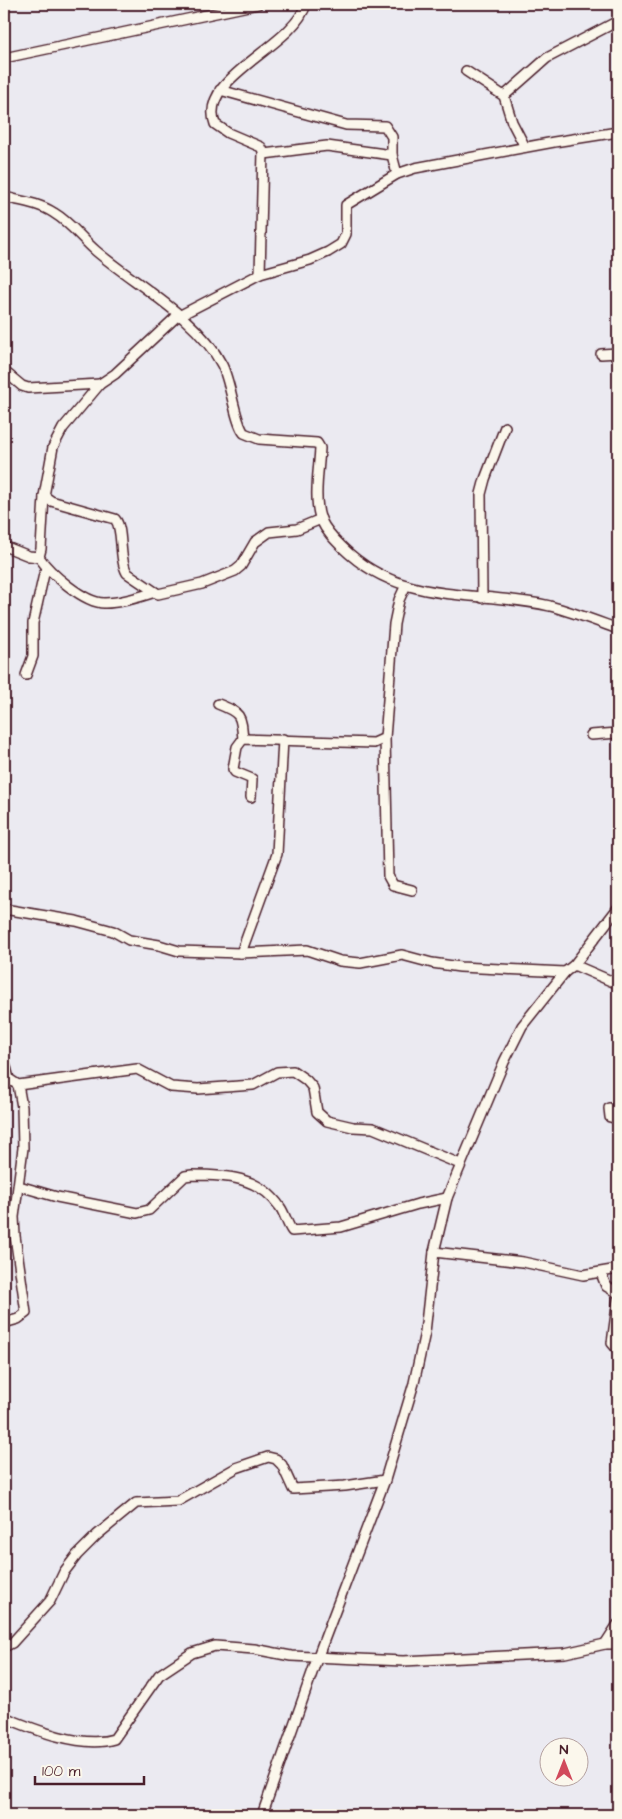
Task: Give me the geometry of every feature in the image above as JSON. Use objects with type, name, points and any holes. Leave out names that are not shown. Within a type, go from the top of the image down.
[{"type":"street","points":[[4,58],[258,4]]},
{"type":"street","points":[[260,274],[264,154],[261,147],[228,133],[215,124],[212,110],[220,90],[296,23],[306,4]]},
{"type":"street","points":[[504,96],[547,58],[618,21]]},
{"type":"street","points":[[466,71],[504,96],[512,122],[525,147]]},
{"type":"street","points":[[220,90],[346,125],[384,126],[392,137],[392,155],[397,174]]},
{"type":"street","points":[[39,556],[44,496],[50,457],[63,428],[100,384],[115,374],[167,324],[260,274],[310,260],[341,244],[346,234],[346,205],[397,174],[415,168],[525,147],[618,132]]},
{"type":"street","points":[[264,154],[327,146],[392,155]]},
{"type":"street","points":[[4,197],[30,202],[53,212],[71,226],[95,250],[182,316],[215,354],[222,366],[244,434],[259,438],[312,442],[319,445],[318,505],[321,519],[327,530],[352,556],[381,575],[426,592],[549,606],[618,629]]},
{"type":"street","points":[[601,354],[618,353]]},
{"type":"street","points":[[4,371],[22,386],[28,388],[100,384]]},
{"type":"street","points":[[482,598],[481,494],[484,479],[505,427]]},
{"type":"street","points":[[44,496],[51,501],[115,519],[120,528],[119,545],[127,573],[161,594],[223,576],[241,566],[255,542],[269,532],[297,528],[321,519]]},
{"type":"street","points":[[4,546],[29,556],[39,556]]},
{"type":"street","points":[[39,556],[47,569],[89,599],[104,604],[155,592]]},
{"type":"street","points":[[26,675],[33,656],[33,623],[44,574],[47,569]]},
{"type":"street","points":[[406,585],[399,600],[394,624],[385,738],[388,876],[393,885],[412,890]]},
{"type":"street","points":[[218,704],[239,713],[242,718],[243,739],[237,747],[233,769],[235,772],[252,780],[251,797]]},
{"type":"street","points":[[591,735],[618,733]]},
{"type":"street","points":[[243,739],[374,743],[385,738]]},
{"type":"street","points":[[241,953],[277,854],[283,739]]},
{"type":"street","points":[[262,1815],[318,1656],[385,1480],[414,1383],[425,1332],[434,1252],[447,1198],[460,1164],[522,1026],[618,908]]},
{"type":"street","points":[[4,909],[76,922],[113,931],[129,940],[159,945],[179,951],[241,953],[307,950],[340,961],[360,963],[402,955],[432,963],[460,967],[565,972]]},
{"type":"street","points":[[574,964],[618,984]]},
{"type":"street","points":[[4,1059],[9,1079],[18,1085],[137,1069],[165,1085],[198,1089],[253,1085],[277,1072],[293,1071],[306,1080],[313,1088],[317,1112],[327,1121],[353,1128],[373,1128],[460,1164]]},
{"type":"street","points":[[4,1323],[18,1319],[26,1313],[14,1218],[19,1186],[23,1122],[18,1085]]},
{"type":"street","points":[[609,1108],[610,1116],[618,1119]]},
{"type":"street","points":[[19,1186],[57,1197],[137,1213],[149,1210],[185,1176],[192,1174],[241,1178],[256,1185],[274,1200],[281,1208],[292,1231],[341,1227],[418,1204],[447,1198]]},
{"type":"street","points":[[434,1252],[523,1262],[583,1275],[601,1274],[618,1269]]},
{"type":"street","points":[[601,1274],[606,1286],[618,1294]]},
{"type":"street","points":[[618,1299],[612,1344],[618,1350]]},
{"type":"street","points":[[4,1647],[12,1643],[50,1601],[64,1572],[77,1554],[136,1503],[178,1501],[236,1468],[268,1457],[276,1459],[282,1465],[293,1489],[345,1486],[385,1480]]},
{"type":"street","points":[[605,1644],[618,1624]]},
{"type":"street","points":[[4,1718],[58,1736],[100,1742],[110,1741],[116,1737],[153,1681],[168,1667],[192,1653],[215,1646],[235,1647],[291,1656],[403,1661],[566,1653],[605,1644],[618,1644]]}]
